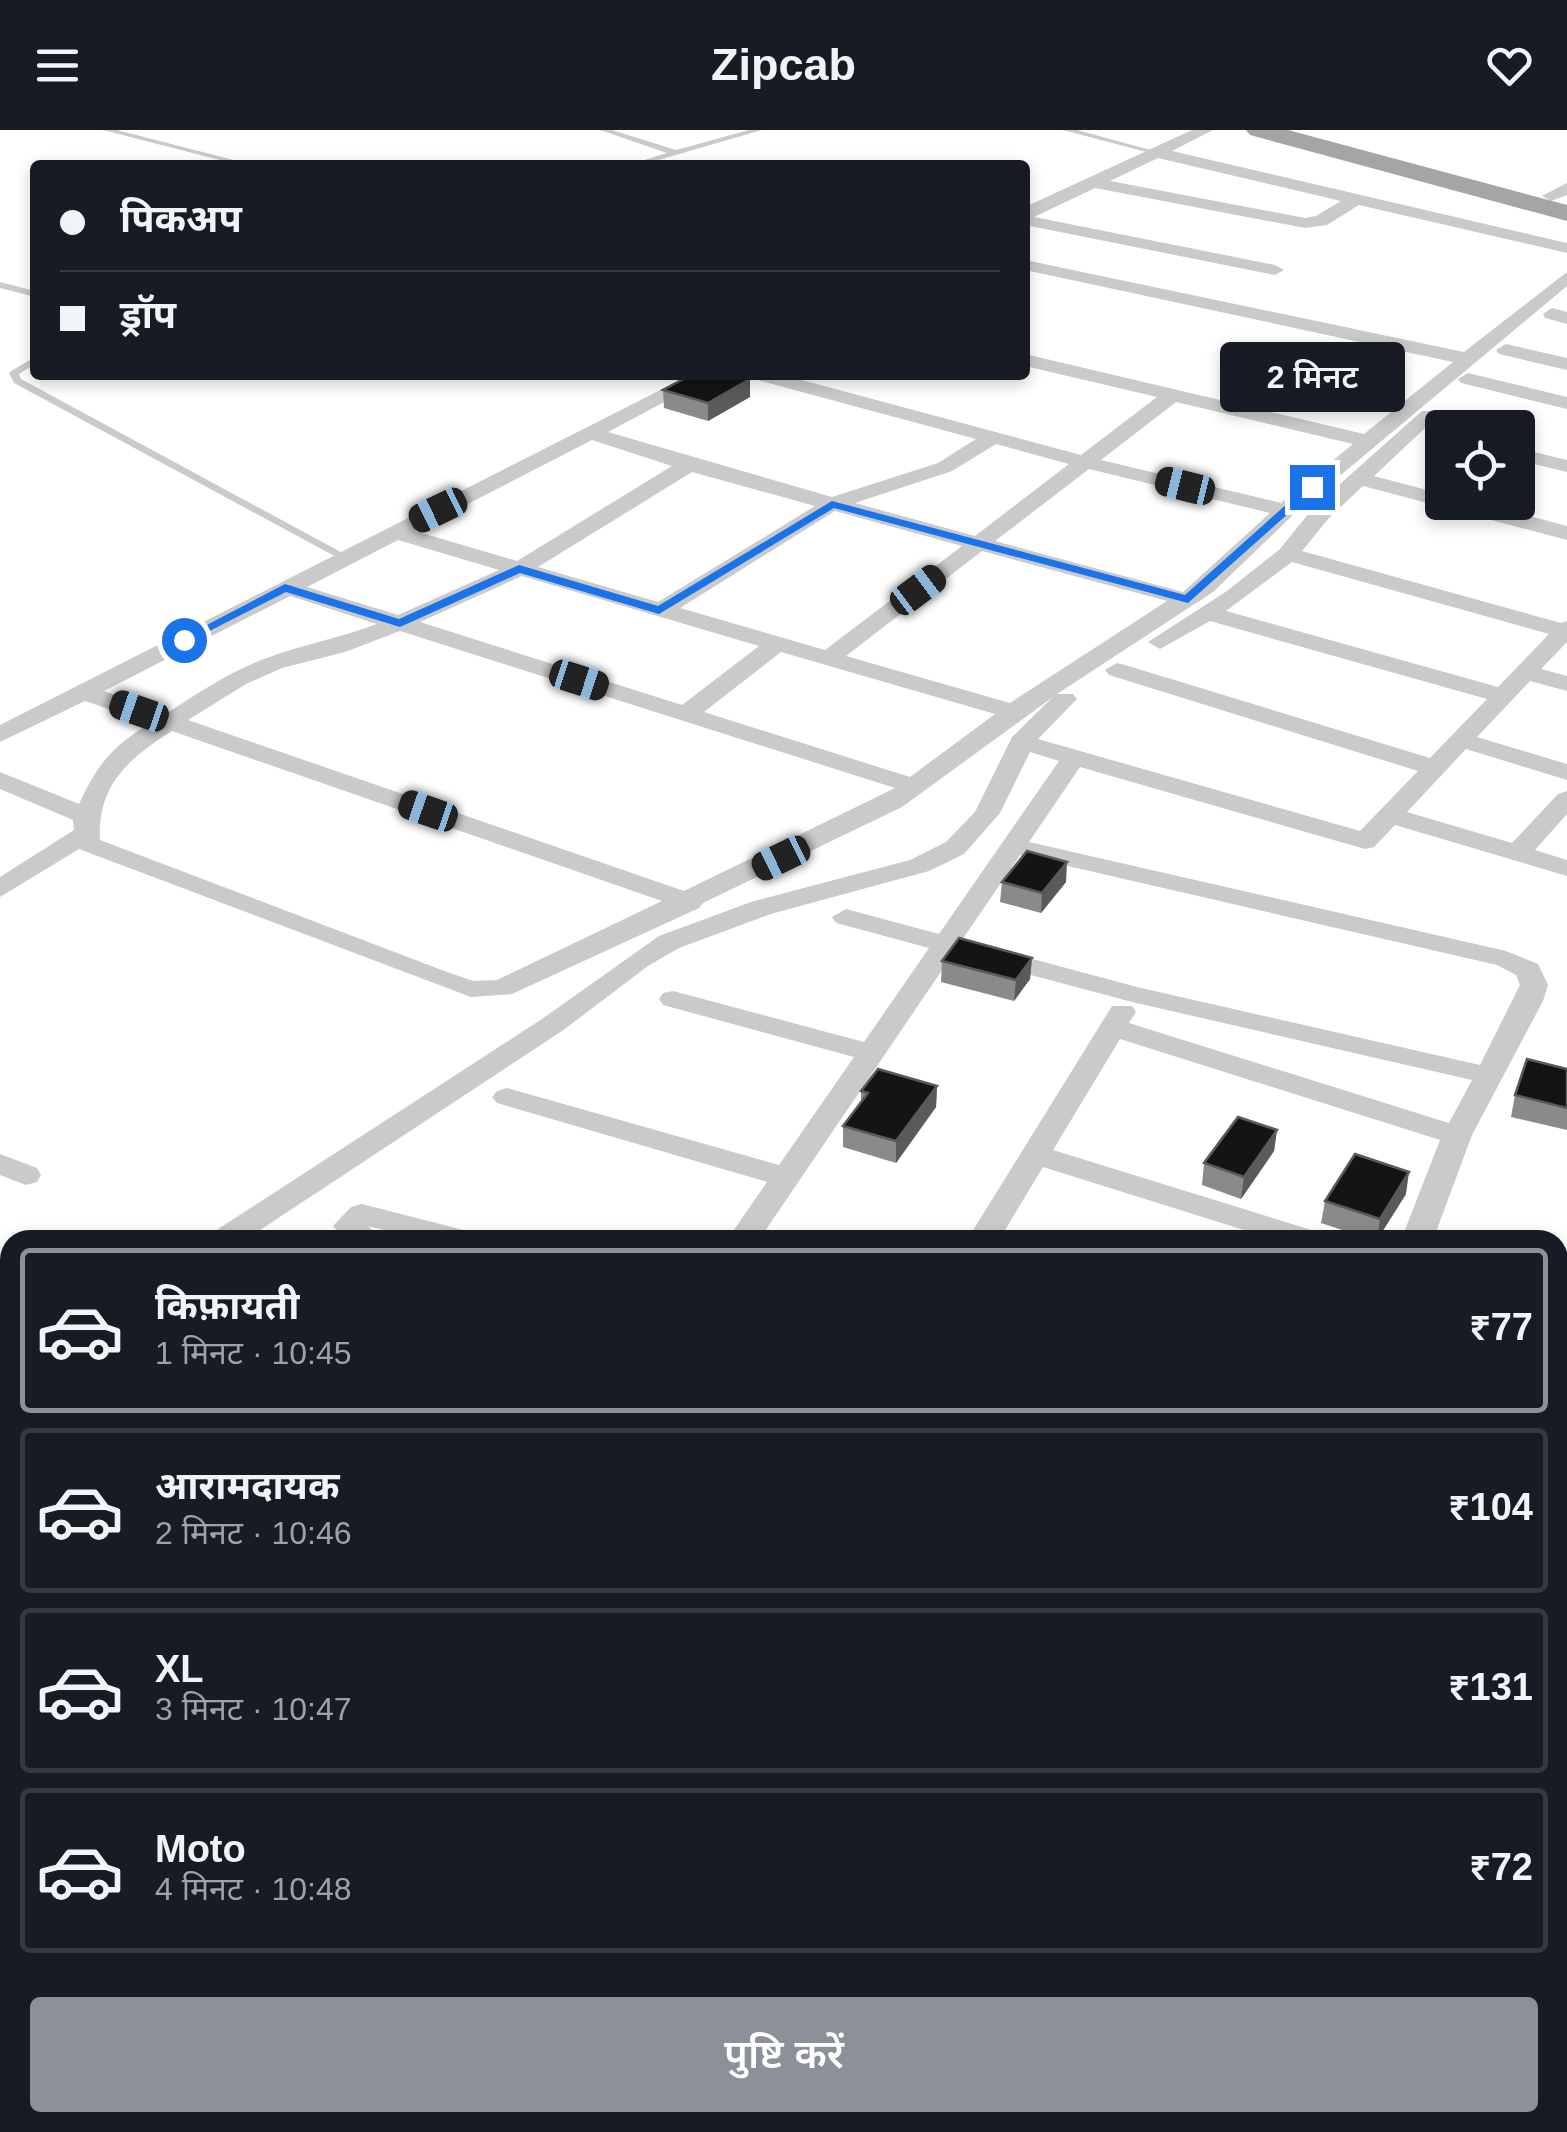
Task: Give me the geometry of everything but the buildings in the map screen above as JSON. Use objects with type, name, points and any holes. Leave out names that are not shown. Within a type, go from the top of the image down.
[{"type":"main road","points":[[1260,130],[1563,199]]},
{"type":"main road","points":[[1304,130],[1563,199]]},
{"type":"street","points":[[1030,214],[1090,182],[1205,130]]},
{"type":"street","points":[[1154,152],[1567,248]]},
{"type":"street","points":[[1090,182],[1306,224],[1321,221],[1356,199]]},
{"type":"street","points":[[1030,218],[1275,270]]},
{"type":"street","points":[[1030,265],[1468,369],[1567,403]]},
{"type":"street","points":[[86,825],[88,843],[100,851],[472,989],[502,988],[530,978],[842,830],[916,787],[1013,712],[1288,554],[1321,513],[1415,428],[1468,369],[1567,277]]},
{"type":"street","points":[[238,1230],[572,1011],[624,970],[666,944],[706,926],[787,901],[920,866],[954,848],[982,825],[1021,742],[1035,722],[1055,705],[1117,670],[1198,606],[1285,510],[1368,440],[1468,369],[1506,350],[1562,312]]},
{"type":"street","points":[[1506,350],[1567,364]]},
{"type":"street","points":[[1030,361],[1368,440]]},
{"type":"street","points":[[0,734],[695,380]]},
{"type":"street","points":[[779,380],[1085,462],[1285,510]]},
{"type":"street","points":[[828,659],[1172,395]]},
{"type":"street","points":[[1415,428],[1425,431]]},
{"type":"street","points":[[590,433],[689,465],[1198,606],[1504,696]]},
{"type":"street","points":[[659,611],[832,504],[946,467],[993,438]]},
{"type":"street","points":[[1535,458],[1567,466]]},
{"type":"street","points":[[0,889],[86,825],[115,759],[167,721],[255,670],[337,647],[400,623],[519,569],[689,465]]},
{"type":"street","points":[[1358,478],[1425,496]]},
{"type":"street","points":[[1518,520],[1567,533]]},
{"type":"street","points":[[394,532],[1013,712]]},
{"type":"street","points":[[1021,742],[1365,841],[1566,630],[1288,554]]},
{"type":"street","points":[[285,587],[916,787]]},
{"type":"street","points":[[686,714],[776,644]]},
{"type":"street","points":[[1117,670],[1435,768]]},
{"type":"street","points":[[1526,672],[1567,684]]},
{"type":"street","points":[[83,692],[690,902]]},
{"type":"street","points":[[1462,740],[1567,772]]},
{"type":"street","points":[[750,1230],[1074,757]]},
{"type":"street","points":[[0,780],[86,825]]},
{"type":"street","points":[[1518,853],[1567,799]]},
{"type":"street","points":[[1390,815],[1567,868]]},
{"type":"street","points":[[1014,846],[1506,959],[1528,970],[1534,984],[1529,1001],[1458,1135],[1421,1230]]},
{"type":"street","points":[[846,917],[1132,994],[1487,1076]]},
{"type":"street","points":[[989,1230],[1132,994]]},
{"type":"street","points":[[673,999],[872,1053]]},
{"type":"street","points":[[1112,1026],[1458,1135]]},
{"type":"street","points":[[507,1098],[786,1177]]},
{"type":"street","points":[[1033,1154],[1278,1230]]},
{"type":"street","points":[[355,1230],[350,1226],[362,1214],[425,1230]]},
{"type":"lane","points":[[107,130],[229,160]]},
{"type":"lane","points":[[604,130],[676,153]]},
{"type":"lane","points":[[650,160],[758,130]]},
{"type":"lane","points":[[1067,130],[1154,152]]},
{"type":"lane","points":[[0,284],[30,293]]},
{"type":"lane","points":[[30,363],[14,373],[16,380],[344,557]]},
{"type":"route","points":[[184,640],[285,587],[400,623],[519,569],[659,611],[832,504],[1188,600],[1312,487]]}]
